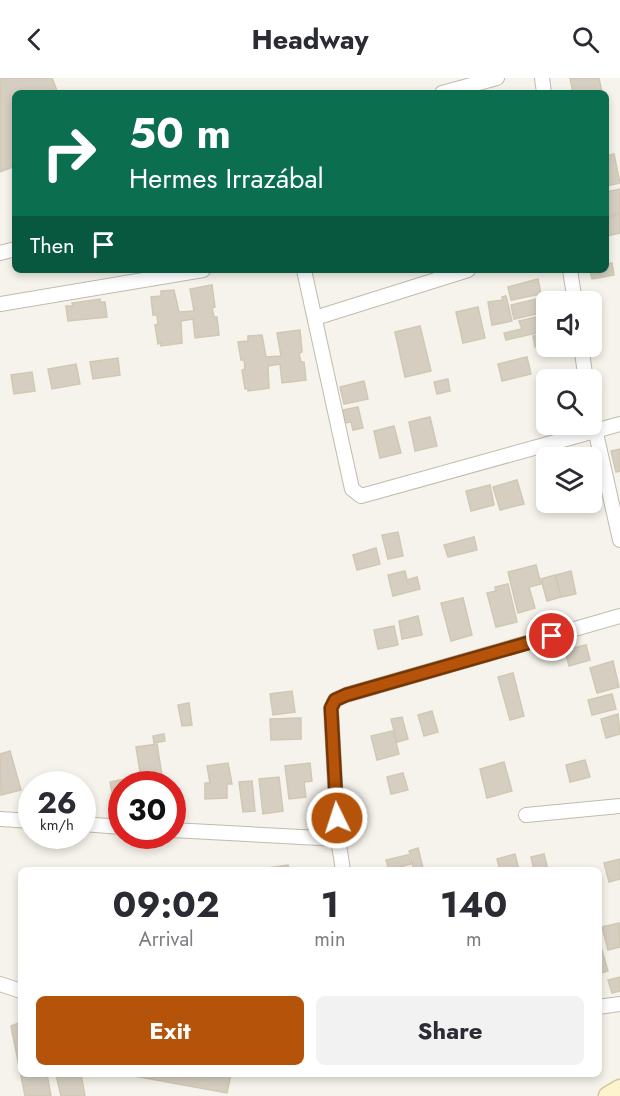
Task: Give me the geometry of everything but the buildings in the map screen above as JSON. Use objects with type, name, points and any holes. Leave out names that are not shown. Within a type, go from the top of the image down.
[{"type":"main road","points":[[608,1096],[620,1089]]},
{"type":"street","points":[[453,90],[497,78]]},
{"type":"street","points":[[0,304],[185,273]]},
{"type":"street","points":[[305,273],[351,489],[361,496],[576,435]]},
{"type":"street","points":[[315,318],[458,273]]},
{"type":"street","points":[[570,273],[573,291]]},
{"type":"street","points":[[602,428],[620,424]]},
{"type":"street","points":[[595,435],[620,540]]},
{"type":"street","points":[[343,867],[338,839],[331,708],[335,700],[620,616]]},
{"type":"street","points":[[526,815],[620,806]]},
{"type":"street","points":[[0,819],[18,820]]},
{"type":"street","points":[[186,831],[338,839]]},
{"type":"street","points":[[0,984],[18,990]]},
{"type":"street","points":[[602,1006],[620,1004]]},
{"type":"route","points":[[337,818],[331,708],[335,700],[552,636]]}]
